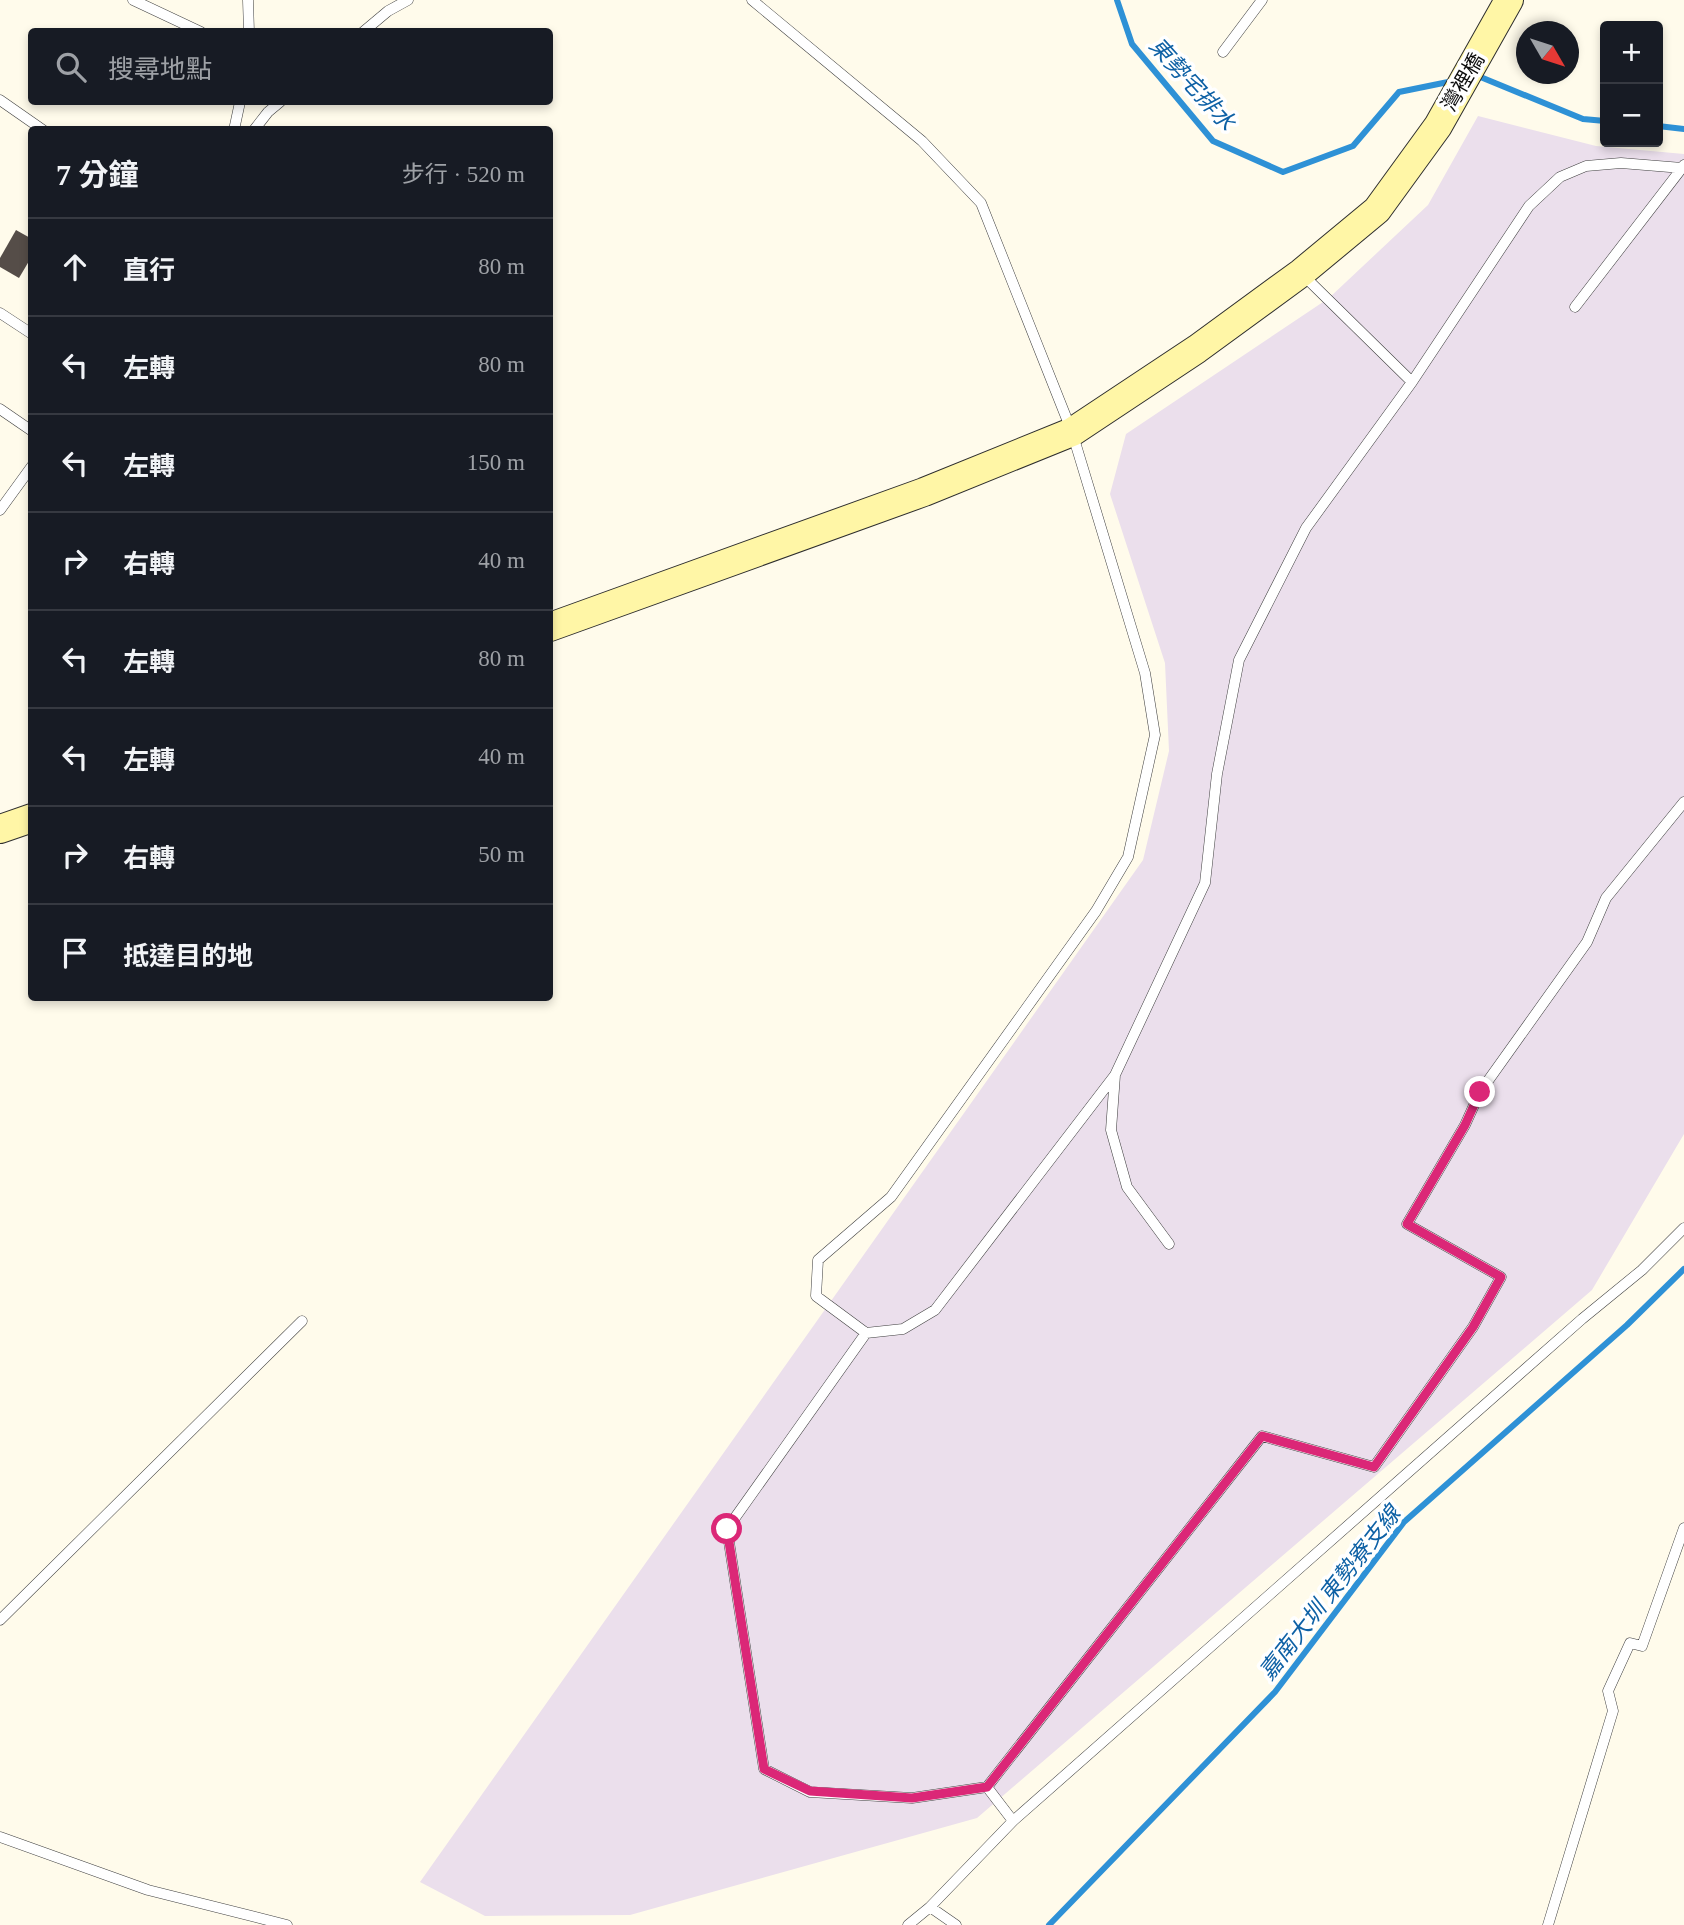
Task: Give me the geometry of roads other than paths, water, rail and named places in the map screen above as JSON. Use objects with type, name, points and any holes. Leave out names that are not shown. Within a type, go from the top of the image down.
[{"type":"street","name":"灣裡橋","points":[[555,621],[924,492],[1072,432],[1197,349],[1301,273],[1377,210],[1437,125],[1509,0]]},
{"type":"street","points":[[0,829],[28,819]]},
{"type":"lane","points":[[133,0],[192,28]]},
{"type":"lane","points":[[248,0],[249,28]]},
{"type":"lane","points":[[368,28],[388,11],[408,0]]},
{"type":"lane","points":[[752,0],[922,141],[981,203],[1072,432],[1145,673],[1155,735],[1128,857],[1096,911],[891,1197],[818,1260],[816,1297],[866,1333],[903,1329],[935,1310],[1115,1076],[1205,883],[1217,774],[1239,660],[1306,528],[1412,382],[1529,206],[1560,177],[1586,166],[1621,163],[1683,167]]},
{"type":"lane","points":[[1223,52],[1262,0]]},
{"type":"lane","points":[[0,100],[37,126]]},
{"type":"lane","points":[[235,126],[239,105]]},
{"type":"lane","points":[[257,126],[276,105]]},
{"type":"lane","points":[[1575,307],[1683,167]]},
{"type":"lane","points":[[1301,273],[1412,382]]},
{"type":"lane","points":[[0,313],[28,331]]},
{"type":"lane","points":[[0,409],[28,427]]},
{"type":"lane","points":[[0,510],[28,472]]},
{"type":"lane","points":[[866,1333],[727,1529],[764,1769],[810,1791],[912,1798],[987,1787],[1262,1436],[1374,1467],[1473,1327],[1501,1277],[1407,1224],[1465,1125],[1480,1092],[1587,942],[1606,898],[1684,802]]},
{"type":"lane","points":[[1115,1076],[1111,1130],[1127,1187],[1169,1244]]},
{"type":"lane","points":[[908,1925],[930,1907],[1013,1821],[1572,1328],[1642,1270],[1684,1228]]},
{"type":"lane","points":[[0,1620],[302,1321]]},
{"type":"lane","points":[[1548,1925],[1613,1712],[1608,1691],[1630,1643],[1642,1646],[1684,1528]]},
{"type":"lane","points":[[987,1787],[1013,1821]]},
{"type":"lane","points":[[0,1837],[148,1890],[287,1925]]},
{"type":"lane","points":[[930,1907],[956,1925]]},
{"type":"waterway","name":"東勢宅排水","points":[[1117,0],[1132,44],[1213,141],[1283,172],[1353,146],[1399,92],[1453,81]]},
{"type":"waterway","name":"東勢宅排水","points":[[1474,77],[1478,76],[1583,119],[1600,121]]},
{"type":"waterway","name":"東勢宅排水","points":[[1663,127],[1684,129]]},
{"type":"waterway","name":"嘉南大圳 東勢寮支線","points":[[1049,1925],[1275,1692],[1404,1522],[1627,1325],[1684,1269]]}]
